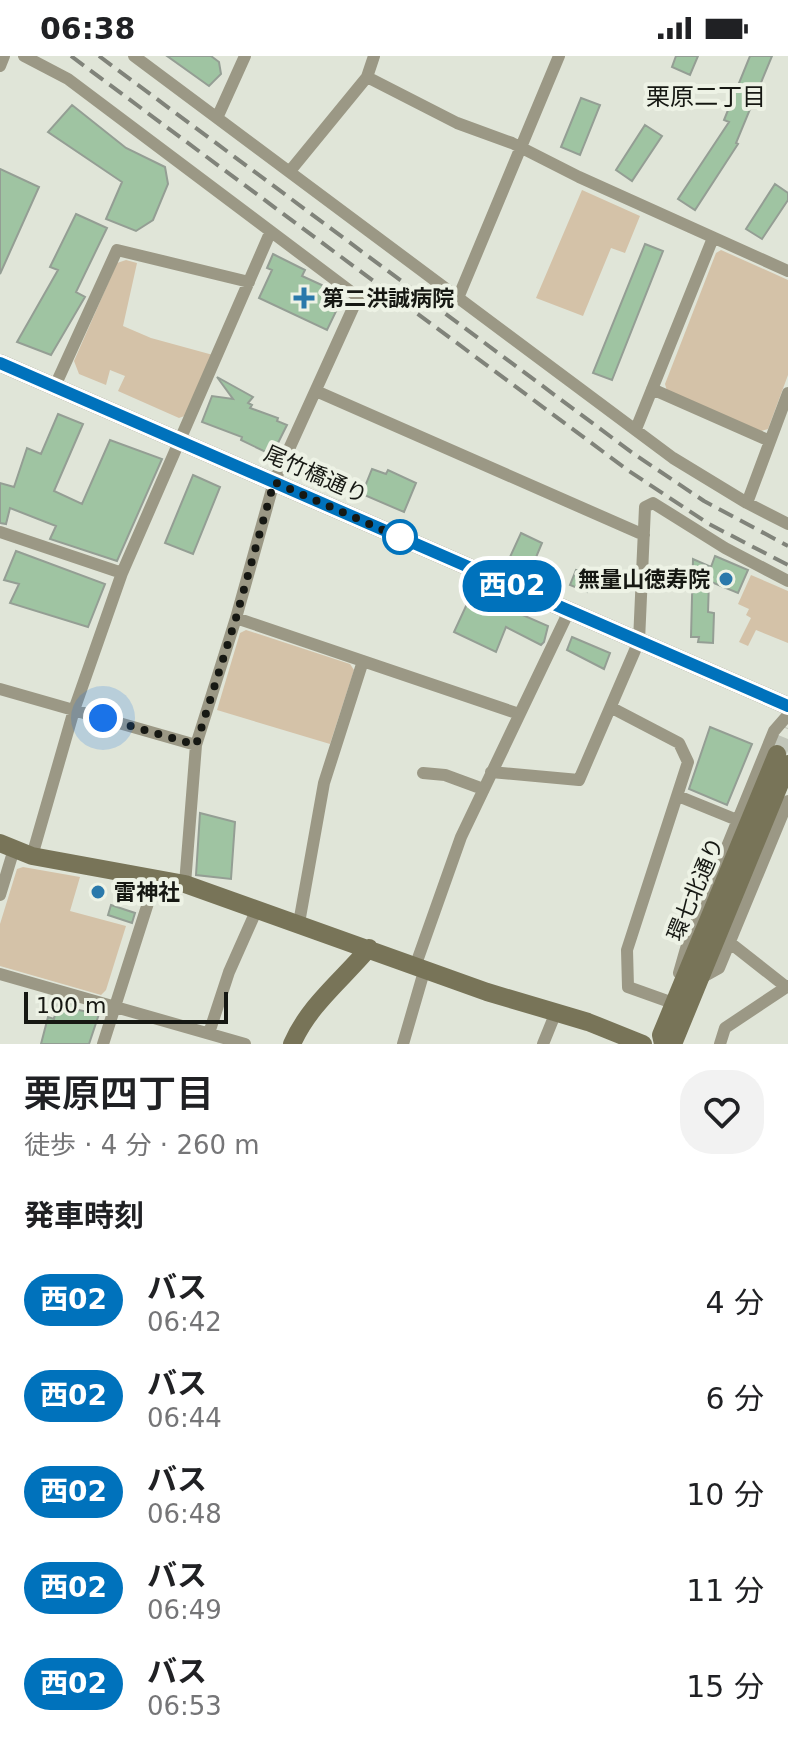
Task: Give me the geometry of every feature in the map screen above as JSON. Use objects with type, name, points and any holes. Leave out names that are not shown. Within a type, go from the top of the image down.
[{"type":"street","points":[[0,66],[4,56]]},
{"type":"street","points":[[24,56],[68,79],[358,297],[274,482],[196,745],[185,884]]},
{"type":"street","points":[[134,56],[673,458],[788,524]]},
{"type":"street","points":[[217,118],[245,56]]},
{"type":"street","points":[[290,171],[367,77],[374,56]]},
{"type":"street","points":[[458,298],[559,56]]},
{"type":"street","points":[[367,77],[433,112],[521,148],[788,271]]},
{"type":"street","points":[[0,895],[15,849],[74,710],[122,573],[270,233]]},
{"type":"street","points":[[636,429],[713,238]]},
{"type":"street","points":[[55,386],[117,250],[249,282]]},
{"type":"street","name":"尾竹橋通り","points":[[0,363],[788,706]]},
{"type":"street","points":[[652,389],[770,441]]},
{"type":"street","points":[[316,391],[644,535]]},
{"type":"street","points":[[747,503],[788,393]]},
{"type":"street","points":[[491,772],[579,780],[639,641],[645,507],[653,503],[725,548],[788,581]]},
{"type":"street","points":[[0,532],[122,573]]},
{"type":"street","points":[[403,1044],[420,966],[461,837],[569,611]]},
{"type":"street","points":[[236,618],[519,714]]},
{"type":"street","points":[[299,923],[324,783],[363,661]]},
{"type":"street","points":[[0,689],[196,745]]},
{"type":"street","points":[[612,708],[679,743],[688,762],[627,950],[628,987],[671,1006],[687,945],[737,820],[774,731],[788,715]]},
{"type":"street","name":"環七北通り","points":[[673,1044],[783,759]]},
{"type":"street","name":"環七北通り","points":[[663,1044],[661,1035],[671,1006],[783,759]]},
{"type":"street","points":[[423,773],[445,775],[483,789]]},
{"type":"street","points":[[678,796],[737,820]]},
{"type":"street","points":[[701,978],[719,968],[788,801]]},
{"type":"street","points":[[774,836],[788,842]]},
{"type":"street","points":[[15,849],[185,884],[643,1044]]},
{"type":"street","points":[[103,1044],[156,878]]},
{"type":"street","points":[[209,1033],[229,972],[257,909]]},
{"type":"street","points":[[720,1044],[725,1028],[786,986],[729,942]]},
{"type":"street","points":[[292,1044],[312,1008],[369,948]]},
{"type":"street","points":[[0,974],[245,1044]]},
{"type":"street","points":[[543,1044],[556,1012]]},
{"type":"shaded area","points":[[582,190],[640,216],[625,253],[611,248],[583,316],[536,298]]},
{"type":"shaded area","points":[[721,250],[788,280],[788,375],[768,429],[761,431],[667,391],[665,384],[716,253]]},
{"type":"shaded area","points":[[126,260],[137,263],[123,326],[151,338],[213,355],[190,414],[179,418],[118,391],[125,376],[110,370],[106,385],[79,374],[74,361],[117,263]]},
{"type":"shaded area","points":[[751,575],[788,591],[788,643],[756,630],[748,646],[739,642],[751,618],[746,615],[749,609],[738,604]]},
{"type":"shaded area","points":[[246,630],[350,664],[354,670],[330,744],[217,710],[240,633]]},
{"type":"shaded area","points":[[23,867],[80,877],[70,911],[126,926],[106,990],[101,995],[0,966],[0,924],[17,869]]},
{"type":"building","points":[[167,56],[211,56],[219,62],[221,74],[209,86]]},
{"type":"building","points":[[676,56],[698,56],[690,75],[672,67]]},
{"type":"building","points":[[750,56],[772,56],[738,144],[695,210],[678,199],[729,122],[724,120]]},
{"type":"building","points":[[581,98],[600,105],[580,155],[561,147]]},
{"type":"building","points":[[72,105],[126,148],[165,167],[168,184],[153,220],[136,231],[106,219],[122,182],[48,132]]},
{"type":"building","points":[[645,125],[662,136],[632,181],[616,170]]},
{"type":"building","points":[[0,169],[39,187],[0,274]]},
{"type":"building","points":[[775,184],[788,193],[788,200],[762,239],[746,229]]},
{"type":"building","points":[[76,214],[107,228],[76,292],[85,297],[51,355],[17,342],[58,270],[50,267]]},
{"type":"building","points":[[645,244],[663,251],[612,380],[593,373]]},
{"type":"building","points":[[273,254],[305,270],[302,276],[326,287],[324,290],[342,299],[327,330],[259,298],[272,270],[267,268]]},
{"type":"building","points":[[217,377],[253,397],[248,403],[252,405],[250,408],[278,418],[277,421],[287,425],[272,455],[241,440],[242,437],[202,422],[212,396],[233,399]]},
{"type":"building","points":[[58,414],[83,424],[54,491],[82,504],[110,440],[162,459],[117,561],[50,539],[56,526],[10,508],[6,524],[0,523],[0,483],[14,487],[27,448],[41,454]]},
{"type":"building","points":[[372,469],[386,474],[388,470],[416,483],[404,512],[362,494]]},
{"type":"building","points":[[193,475],[220,487],[193,554],[165,543]]},
{"type":"building","points":[[521,533],[542,543],[532,567],[510,557]]},
{"type":"building","points":[[16,551],[105,584],[88,627],[10,603],[19,584],[4,580]]},
{"type":"building","points":[[715,556],[748,570],[738,593],[709,581],[708,612],[714,613],[713,643],[698,642],[699,637],[691,637],[693,559],[711,567]]},
{"type":"building","points":[[576,570],[593,576],[587,592],[570,585]]},
{"type":"building","points":[[472,593],[548,626],[544,642],[541,645],[506,627],[496,652],[454,632]]},
{"type":"building","points":[[572,637],[610,653],[604,669],[567,650]]},
{"type":"building","points":[[710,727],[752,744],[727,805],[689,789]]},
{"type":"building","points":[[200,813],[235,822],[231,879],[196,875]]},
{"type":"building","points":[[111,905],[135,913],[132,923],[108,915]]},
{"type":"building","points":[[58,1000],[74,1005],[73,1009],[99,1014],[89,1044],[41,1044],[48,1017],[54,1019]]},
{"type":"tunnel","points":[[777,754],[788,728]]},
{"type":"railway","points":[[71,56],[629,471],[709,524],[788,565]]},
{"type":"railway","points":[[99,56],[634,454],[704,501],[788,546]]},
{"type":"bus line","name":"西02","points":[[0,363],[788,706]]},
{"type":"place","name":"第二洪誠病院","points":[[304,298]]},
{"type":"place","name":"無量山徳寿院","points":[[726,579]]},
{"type":"place","name":"雷神社","points":[[98,892]]},
{"type":"district","name":"栗原二丁目","points":[[706,97]]},
{"type":"route","points":[[103,718],[196,745],[274,482],[408,541],[400,537]]}]
